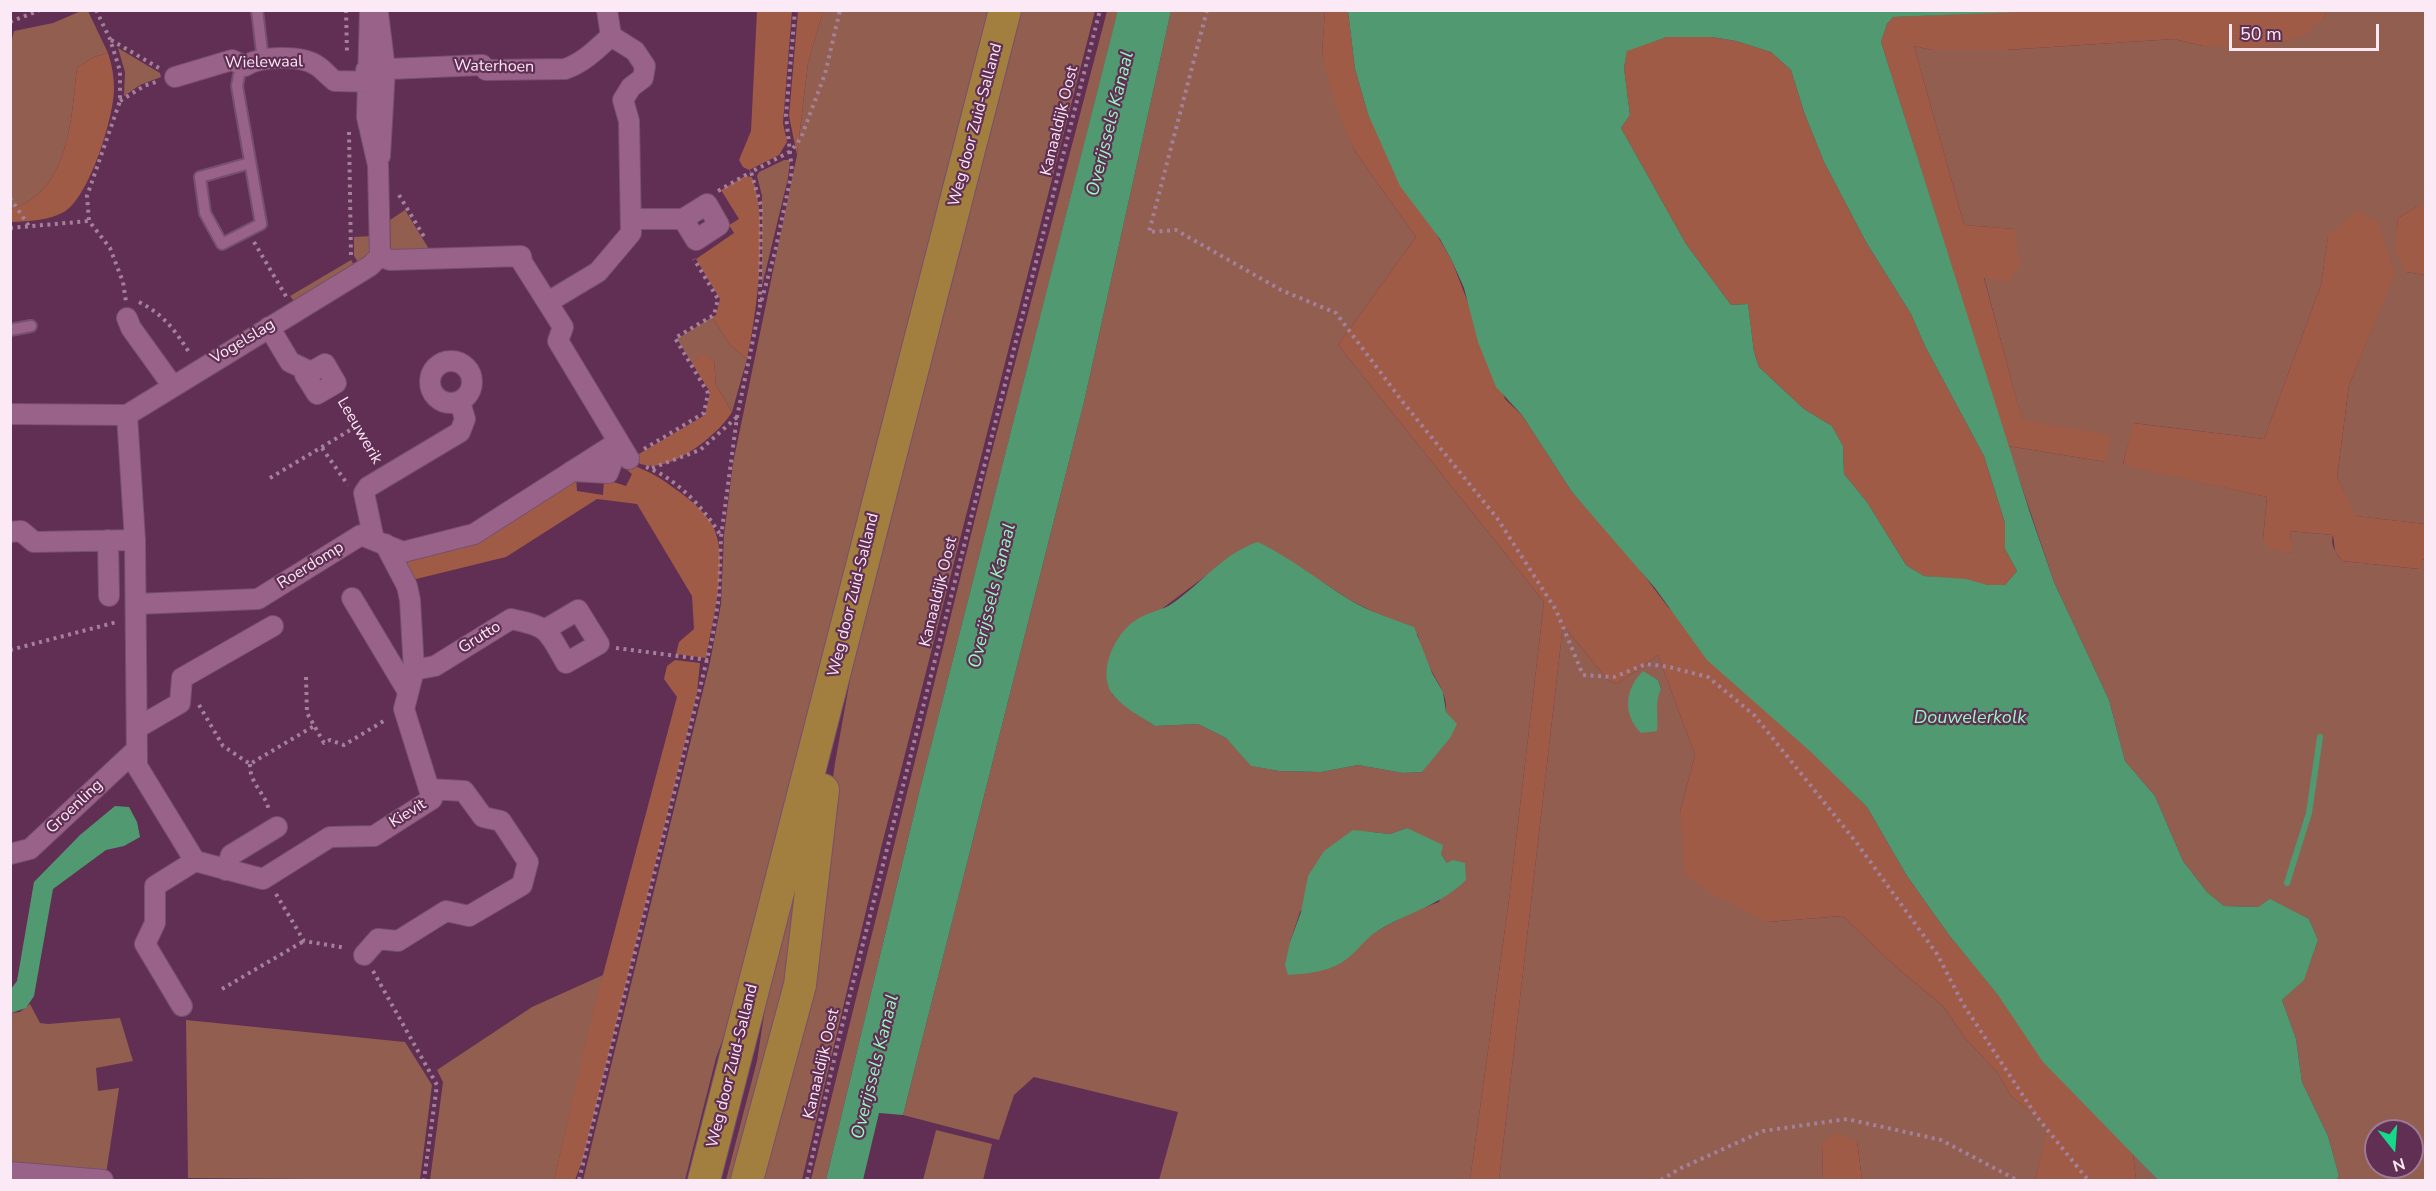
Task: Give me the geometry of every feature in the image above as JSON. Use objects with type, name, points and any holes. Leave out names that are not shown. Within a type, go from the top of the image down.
[{"type":"main road","name":"Weg door Zuid-Salland","points":[[704,1180],[1005,10]]},
{"type":"main road","points":[[747,1180],[800,985],[809,896],[845,628]]},
{"type":"street","points":[[370,10],[368,130],[378,165],[380,256],[390,260],[521,256],[522,262],[563,327],[558,340],[623,451]]},
{"type":"street","points":[[370,77],[378,10]]},
{"type":"street","points":[[548,302],[598,272],[632,233],[629,121],[623,100],[631,87],[643,78],[645,66],[635,51],[611,36],[607,10]]},
{"type":"street","name":"Waterhoen","points":[[370,77],[482,65],[486,70],[565,69],[575,66],[611,36]]},
{"type":"street","name":"Wielewaal","points":[[175,77],[232,60],[254,63],[308,61],[318,66],[335,81],[370,77]]},
{"type":"street","points":[[631,219],[683,219],[707,204],[718,225],[696,240],[683,219]]},
{"type":"street","name":"Vogelslag","points":[[127,415],[167,378],[268,327],[286,304],[370,266],[380,256]]},
{"type":"street","points":[[128,318],[131,328],[167,378]]},
{"type":"street","name":"Leeuwerik","points":[[268,327],[290,362],[311,372],[325,364],[336,383],[333,385]]},
{"type":"street","name":"Leeuwerik","points":[[364,493],[368,487],[460,432],[465,419],[460,402]]},
{"type":"street","points":[[10,414],[127,415],[135,540],[137,728],[135,751],[141,775],[195,861],[263,879],[267,878]]},
{"type":"street","name":"Roerdomp","points":[[136,612],[258,599],[361,535],[403,552],[474,534],[572,471],[623,451]]},
{"type":"street","points":[[364,493],[380,542],[407,586],[413,630],[414,670],[405,700]]},
{"type":"street","points":[[10,532],[21,531],[34,542],[135,540]]},
{"type":"street","points":[[108,540],[109,596]]},
{"type":"street","points":[[352,598],[405,700],[429,789]]},
{"type":"street","points":[[578,610],[599,644],[566,663],[546,629],[578,610]]},
{"type":"street","name":"Grutto","points":[[414,670],[435,666],[511,619],[539,625],[546,629]]},
{"type":"street","points":[[137,728],[180,703],[182,678],[273,626]]},
{"type":"street","name":"Groenling","points":[[10,854],[30,849],[135,751]]},
{"type":"street","name":"Kievit","points":[[267,878],[330,837],[374,836],[432,800],[429,789],[464,791],[483,817],[501,820],[528,862],[522,885],[469,916],[446,911],[398,941],[378,939],[364,956]]},
{"type":"street","points":[[226,870],[231,855],[277,827]]},
{"type":"street","points":[[182,1006],[145,944],[155,923],[155,886],[195,861]]},
{"type":"street","points":[[10,1173],[103,1180]]},
{"type":"lane","points":[[250,163],[200,177],[205,213],[222,244],[261,224],[237,86],[239,75],[254,63],[257,10]]},
{"type":"lane","points":[[10,330],[31,326]]},
{"type":"path","points":[[10,22],[40,10]]},
{"type":"path","points":[[96,10],[110,39],[120,71],[120,101],[87,196],[89,221],[110,248],[123,282],[128,318]]},
{"type":"path","points":[[346,10],[370,77]]},
{"type":"path","points":[[579,1180],[708,660],[719,597],[721,537],[737,417],[792,171],[786,116],[795,10]]},
{"type":"path","points":[[707,204],[706,198],[791,151],[801,138],[816,101],[840,10]]},
{"type":"path","name":"Kanaaldijk Oost","points":[[807,1180],[850,996],[1100,10]]},
{"type":"path","points":[[1207,10],[1149,232],[1176,230],[1281,290],[1336,313],[1402,401],[1497,518],[1556,610],[1583,675],[1614,677],[1646,664],[1698,674],[1708,677],[1754,715],[1856,842],[1937,954],[1963,1004],[2037,1117],[2088,1180]]},
{"type":"path","points":[[110,39],[175,77]]},
{"type":"path","points":[[120,101],[144,86],[175,77]]},
{"type":"path","points":[[342,262],[351,257],[349,128]]},
{"type":"path","points":[[751,172],[761,206],[760,306]]},
{"type":"path","points":[[395,188],[438,259]]},
{"type":"path","points":[[10,198],[29,227]]},
{"type":"path","points":[[10,228],[89,221]]},
{"type":"path","points":[[247,231],[286,304],[295,291]]},
{"type":"path","points":[[623,451],[704,413],[708,393],[675,338],[714,315],[718,299],[694,259],[700,255],[694,244],[696,240]]},
{"type":"path","points":[[126,296],[157,312],[168,322],[190,354]]},
{"type":"path","points":[[167,378],[190,354],[197,351]]},
{"type":"path","name":"Leeuwerik","points":[[333,385],[386,476]]},
{"type":"path","points":[[651,469],[700,450],[737,417]]},
{"type":"path","points":[[270,478],[357,426]]},
{"type":"path","name":"Leeuwerik","points":[[322,448],[345,483],[364,493]]},
{"type":"path","points":[[623,451],[660,473],[684,493],[713,522],[721,537]]},
{"type":"path","points":[[10,650],[123,621],[136,612]]},
{"type":"path","points":[[599,644],[606,647],[708,660]]},
{"type":"path","points":[[306,677],[307,713],[324,743],[330,740],[344,745],[405,700]]},
{"type":"path","points":[[182,678],[224,746],[250,764],[314,726]]},
{"type":"path","points":[[267,878],[304,941]]},
{"type":"path","points":[[222,989],[304,941],[350,949],[364,956],[437,1085],[424,1180]]},
{"type":"path","points":[[1661,1180],[1679,1168],[1763,1131],[1847,1119],[1941,1140],[2017,1180]]},
{"type":"shaded area","points":[[2044,10],[2327,11],[2324,18],[2305,35],[2276,44],[2249,48],[2203,46],[2174,39],[2006,50],[1932,50],[1914,46],[1964,225],[2015,229],[2020,266],[2008,281],[1984,278],[2022,420],[2111,435],[2106,462],[2008,446],[1881,42],[1887,24],[1893,17]]},
{"type":"shaded area","points":[[81,11],[88,11],[108,53],[94,57],[77,68],[69,130],[56,170],[45,187],[31,200],[11,209],[10,46],[14,31],[53,23]]},
{"type":"shaded area","points":[[757,11],[792,11],[783,123],[787,142],[779,155],[749,170],[743,167],[739,160],[751,131]]},
{"type":"shaded area","points":[[798,11],[823,11],[808,63],[797,155],[789,116]]},
{"type":"shaded area","points":[[823,11],[992,11],[745,978],[716,1058],[685,1180],[583,1180],[710,662],[721,604],[724,535],[733,463],[797,155],[808,63]]},
{"type":"shaded area","points":[[1017,11],[1095,11],[881,848],[802,1180],[760,1180],[818,887],[835,763],[858,635]]},
{"type":"shaded area","points":[[1107,11],[1118,11],[921,785],[826,1180],[811,1180],[987,470]]},
{"type":"shaded area","points":[[1171,11],[1325,11],[1322,54],[1354,150],[1416,237],[1338,345],[1544,602],[1509,900],[1470,1180],[1159,1180],[1178,1112],[1034,1077],[1014,1095],[999,1140],[903,1115],[1084,402]],"holes":[[[1211,572],[1319,580],[1350,600],[1418,635],[1424,656],[1442,690],[1446,710],[1438,744],[1422,772],[1403,773],[1358,765],[1321,772],[1279,771],[1252,766],[1226,738],[1198,724],[1155,726],[1116,698],[1112,694],[1163,608]],[[1407,828],[1441,854],[1447,863],[1439,902],[1412,912],[1377,931],[1290,942],[1300,912],[1371,832],[1390,834]]]},
{"type":"shaded area","points":[[1325,11],[1348,11],[1355,69],[1368,114],[1452,261],[1505,399],[1522,415],[1572,492],[1631,558],[1668,607],[1867,807],[1907,876],[1949,935],[2098,1116],[2133,1153],[2136,1180],[2035,1180],[2048,1126],[2011,1096],[1997,1072],[1965,1038],[1943,1006],[1895,966],[1843,916],[1767,922],[1711,893],[1685,875],[1680,812],[1695,755],[1658,655],[1617,684],[1608,680],[1563,625],[1499,1180],[1470,1180],[1509,900],[1544,602],[1338,345],[1416,237],[1354,150],[1336,107],[1322,54]]},
{"type":"shaded area","points":[[2327,11],[2425,11],[2425,206],[2418,206],[2398,218],[2397,232],[2406,272],[2425,275],[2425,524],[2355,516],[2337,477],[2349,385],[2394,274],[2328,237],[2321,285],[2264,439],[2134,423],[2123,464],[2267,497],[2263,539],[2291,553],[2290,531],[2333,535],[2333,546],[2342,561],[2419,569],[2422,560],[2425,559],[2425,1180],[2336,1180],[2339,1176],[2328,1136],[2302,1082],[2296,1039],[2282,1000],[2304,979],[2318,940],[2309,919],[2270,900],[2258,907],[2224,906],[2207,892],[2183,861],[2155,796],[2125,761],[2109,700],[2054,582],[2008,446],[2106,462],[2022,421],[1984,277],[2014,229],[1964,225],[1914,46],[1932,50],[2006,50],[2174,39],[2203,46],[2324,18]]},
{"type":"shaded area","points":[[1667,37],[1712,37],[1736,41],[1771,52],[1791,70],[1804,112],[1824,162],[1866,242],[1911,314],[1925,346],[1984,456],[2005,523],[2005,549],[2017,571],[2005,585],[1988,585],[1966,580],[1924,576],[1906,565],[1867,502],[1844,474],[1843,446],[1832,426],[1804,409],[1759,367],[1754,352],[1748,304],[1731,305],[1686,244],[1621,128],[1630,115],[1624,68],[1627,50]]},
{"type":"shaded area","points":[[118,48],[160,73],[161,77],[140,85],[124,96],[125,72]]},
{"type":"shaded area","points":[[108,53],[114,80],[110,118],[98,156],[82,191],[73,204],[58,215],[38,220],[11,222],[11,209],[31,200],[45,187],[56,170],[69,130],[77,68],[94,57]]},
{"type":"shaded area","points":[[784,160],[790,160],[788,178],[762,286],[762,196],[757,176],[759,172]]},
{"type":"shaded area","points":[[745,176],[752,177],[757,196],[761,242],[757,293],[747,359],[730,345],[712,317],[716,315],[720,299],[696,259],[734,233],[729,225],[739,219],[721,190]]},
{"type":"shaded area","points":[[2418,206],[2425,206],[2425,275],[2406,272],[2395,251],[2398,218]]},
{"type":"shaded area","points":[[405,210],[432,254],[391,251],[390,220]]},
{"type":"shaded area","points":[[2357,210],[2378,222],[2395,274],[2349,385],[2337,477],[2356,516],[2425,524],[2425,559],[2422,560],[2420,569],[2342,561],[2335,551],[2333,535],[2290,531],[2292,553],[2270,549],[2263,539],[2267,497],[2123,465],[2133,423],[2264,439],[2321,285],[2328,236]]},
{"type":"shaded area","points":[[372,236],[370,252],[358,262],[354,256],[354,237]]},
{"type":"shaded area","points":[[351,260],[354,265],[294,301],[290,296]]},
{"type":"shaded area","points":[[712,317],[730,345],[747,359],[732,412],[716,385],[714,361],[704,354],[692,363],[677,339]]},
{"type":"shaded area","points":[[704,353],[714,361],[716,385],[732,412],[715,433],[687,454],[657,465],[643,465],[632,458],[705,415],[710,392],[692,363]]},
{"type":"shaded area","points":[[631,465],[656,476],[689,499],[713,525],[719,544],[720,560],[715,611],[706,658],[676,654],[679,642],[694,629],[692,596],[637,504],[597,499],[506,557],[412,580],[405,565],[412,556],[576,477],[577,491],[603,495],[604,479],[626,486],[632,474],[628,471]]},
{"type":"shaded area","points":[[1563,625],[1608,680],[1617,684],[1658,655],[1695,755],[1680,812],[1767,922],[1843,916],[1895,966],[1943,1006],[1965,1038],[1997,1072],[2011,1096],[2049,1126],[2035,1180],[1862,1180],[1857,1141],[1822,1144],[1823,1180],[1499,1180]],"holes":[[[1648,675],[1658,680],[1661,689],[1655,700]]]},
{"type":"shaded area","points":[[675,660],[700,663],[697,693],[583,1159],[575,1180],[554,1180],[593,1012],[677,697],[664,679],[667,666]]},
{"type":"shaded area","points":[[790,894],[804,897],[790,978],[739,1180],[726,1180],[757,1061],[769,982]]},
{"type":"shaded area","points":[[603,975],[554,1180],[430,1180],[443,1082],[437,1070],[532,1007]]},
{"type":"shaded area","points":[[30,1004],[40,1023],[120,1018],[133,1061],[96,1068],[98,1091],[119,1088],[106,1174],[11,1166],[10,1013],[20,1012]]},
{"type":"shaded area","points":[[186,1020],[405,1042],[432,1085],[420,1180],[188,1178]]},
{"type":"shaded area","points":[[936,1130],[992,1144],[983,1180],[923,1180]]},
{"type":"shaded area","points":[[1835,1133],[1857,1141],[1862,1180],[1823,1180],[1822,1144]]},
{"type":"shaded area","points":[[2133,1153],[2158,1180],[2136,1180]]},
{"type":"water","name":"Overijssels Kanaal","points":[[1118,10],[1171,11],[1084,402],[903,1115],[879,1113],[863,1180],[826,1180],[921,785]]},
{"type":"water","name":"Douwelerkolk","points":[[1348,11],[2044,11],[1893,17],[1887,24],[1881,42],[2030,513],[2054,582],[2109,700],[2125,761],[2155,796],[2183,861],[2207,892],[2224,906],[2258,907],[2270,899],[2309,919],[2318,940],[2304,980],[2282,1000],[2296,1039],[2302,1082],[2328,1136],[2339,1176],[2336,1180],[2158,1180],[2043,1062],[1998,995],[1949,935],[1907,876],[1867,807],[1811,752],[1707,660],[1655,588],[1572,492],[1522,415],[1496,387],[1478,342],[1464,288],[1440,239],[1400,186],[1368,114],[1355,69]],"holes":[[[1667,37],[1712,37],[1736,41],[1771,52],[1791,70],[1804,112],[1824,162],[1866,242],[1911,314],[1925,346],[1984,456],[2005,523],[2005,549],[2017,571],[2005,585],[1988,585],[1966,579],[1924,576],[1906,565],[1867,502],[1844,474],[1843,446],[1832,426],[1804,409],[1759,367],[1754,352],[1748,304],[1731,305],[1686,244],[1621,128],[1630,115],[1624,68],[1627,51]]]},
{"type":"water","points":[[1258,542],[1358,604],[1414,627],[1432,673],[1443,692],[1446,712],[1457,724],[1450,738],[1422,772],[1403,773],[1358,765],[1321,772],[1279,771],[1251,766],[1226,738],[1198,724],[1155,726],[1114,696],[1106,677],[1107,666],[1115,644],[1128,626],[1140,617],[1173,603],[1224,560]]},
{"type":"water","points":[[1643,671],[1658,680],[1661,689],[1657,704],[1657,731],[1641,733],[1631,718],[1628,702],[1632,686]]},
{"type":"water","points":[[115,806],[129,807],[137,822],[140,837],[124,846],[106,850],[53,889],[34,996],[26,1008],[11,1013],[11,989],[17,981],[34,882],[80,835]]},
{"type":"water","points":[[1407,828],[1443,845],[1441,854],[1447,863],[1453,860],[1465,863],[1466,880],[1446,896],[1379,930],[1341,963],[1322,970],[1288,975],[1285,965],[1290,942],[1301,912],[1308,876],[1324,851],[1353,830],[1390,834]]},
{"type":"waterway","points":[[2287,883],[2309,813],[2320,737]]}]
